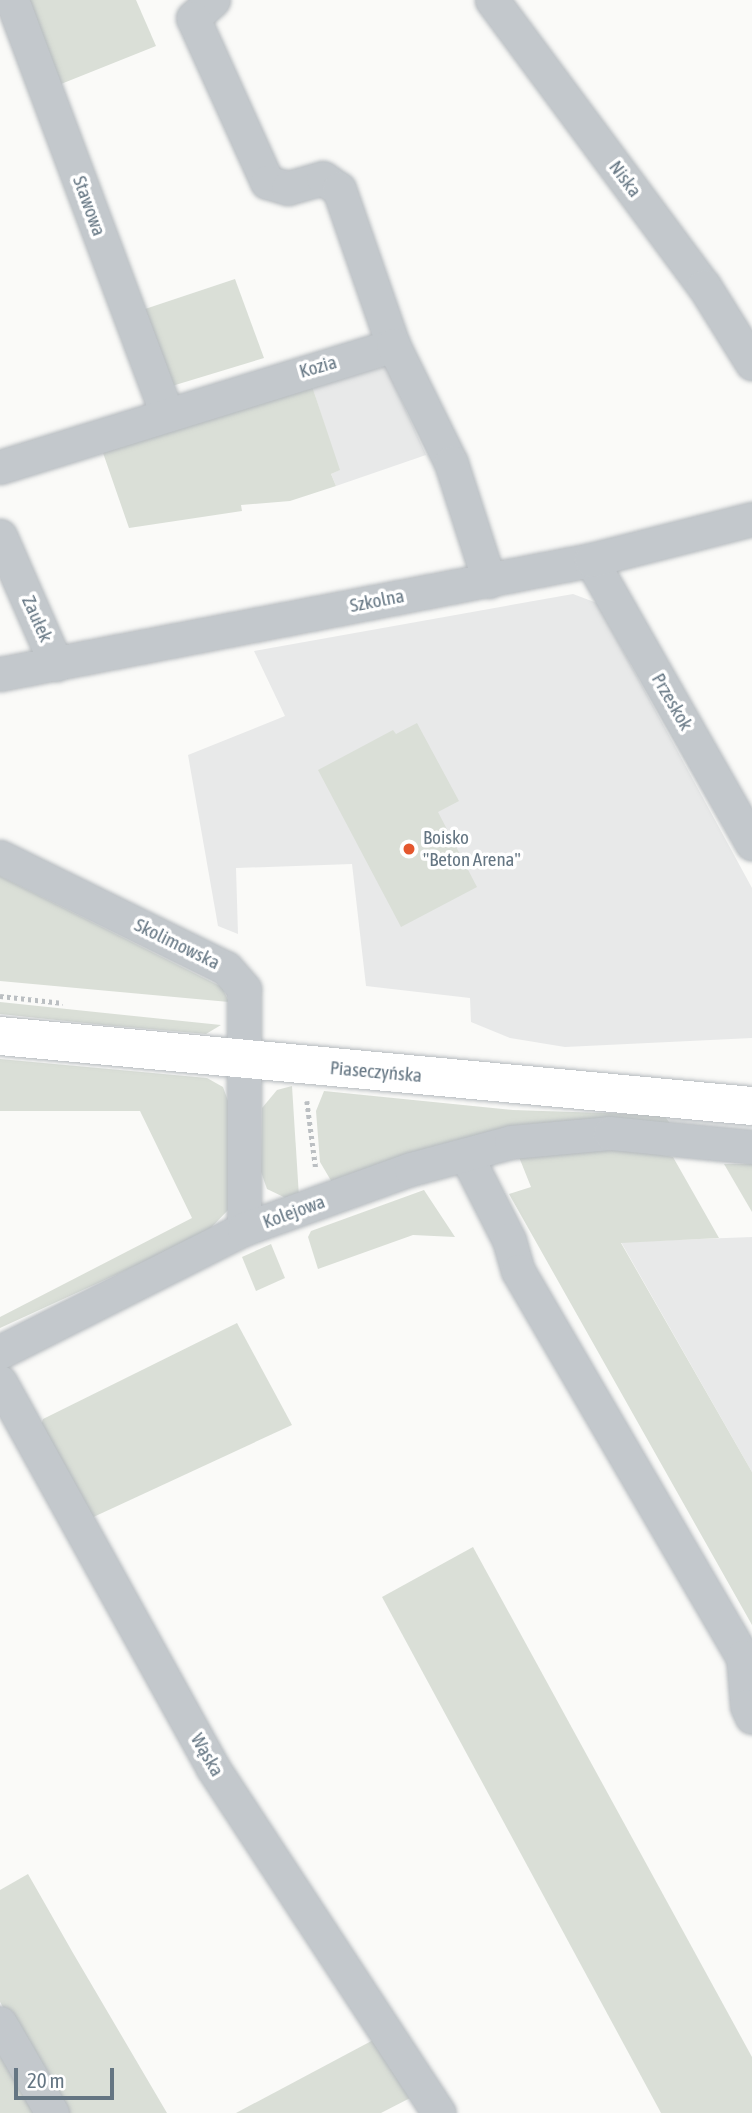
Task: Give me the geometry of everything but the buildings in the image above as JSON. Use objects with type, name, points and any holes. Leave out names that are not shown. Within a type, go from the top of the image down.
[{"type":"main road","name":"Piaseczyńska","points":[[0,1037],[752,1106]]},
{"type":"street","name":"Stawowa","points":[[12,0],[166,412]]},
{"type":"street","points":[[213,0],[193,18],[267,182],[288,188],[323,178],[339,189],[393,345],[451,463],[489,581]]},
{"type":"street","name":"Niska","points":[[492,0],[704,286],[752,363]]},
{"type":"street","name":"Kozia","points":[[0,467],[166,412],[393,345]]},
{"type":"street","name":"Szkolna","points":[[0,674],[592,560],[752,519]]},
{"type":"street","name":"Zaułek","points":[[0,536],[56,664]]},
{"type":"street","name":"Przeskok","points":[[592,560],[752,843]]},
{"type":"street","name":"Skolimowska","points":[[0,857],[226,968],[244,989],[244,1229]]},
{"type":"street","name":"Kolejowa","points":[[0,1352],[244,1229],[466,1154],[511,1142],[610,1133],[752,1147]]},
{"type":"street","points":[[466,1154],[509,1240],[518,1271],[743,1657],[747,1706],[752,1717]]},
{"type":"street","name":"Wąska","points":[[0,1382],[213,1768],[439,2113]]},
{"type":"street","points":[[0,2022],[52,2113]]},
{"type":"path","points":[[305,1086],[317,1177]]},
{"type":"shaded area","points":[[25,0],[136,0],[156,46],[56,86]]},
{"type":"shaded area","points":[[235,279],[264,358],[172,386],[145,309]]},
{"type":"shaded area","points":[[386,366],[426,455],[336,486],[331,474],[339,470],[312,386]]},
{"type":"shaded area","points":[[312,386],[340,470],[331,474],[336,486],[290,501],[241,505],[242,511],[129,528],[102,450]]},
{"type":"shaded area","points":[[573,594],[597,603],[752,888],[752,1038],[565,1047],[510,1038],[471,1022],[470,998],[366,986],[352,864],[236,868],[238,934],[218,926],[188,755],[285,716],[254,651]]},
{"type":"shaded area","name":"Boisko \"Beton Arena\"","points":[[417,723],[459,801],[438,812],[477,887],[401,927],[318,770],[393,730],[396,734]]},
{"type":"shaded area","points":[[0,876],[222,987],[229,1002],[0,981]]},
{"type":"shaded area","points":[[0,1002],[221,1025],[206,1034],[104,1025],[0,1014]]},
{"type":"shaded area","points":[[0,1059],[207,1078],[223,1087],[231,1109],[230,1208],[205,1234],[0,1328],[0,1317],[192,1218],[140,1111],[0,1111]]},
{"type":"shaded area","points":[[292,1086],[299,1197],[290,1200],[267,1189],[261,1172],[262,1108],[277,1090]]},
{"type":"shaded area","points":[[324,1091],[513,1110],[664,1115],[676,1132],[333,1184],[320,1162],[316,1111]]},
{"type":"shaded area","points":[[619,1147],[673,1157],[719,1238],[621,1243],[752,1472],[752,1625],[509,1194],[531,1187],[519,1157]]},
{"type":"shaded area","points":[[724,1164],[752,1164],[752,1212]]},
{"type":"shaded area","points":[[424,1190],[455,1237],[413,1235],[318,1269],[308,1237],[311,1231]]},
{"type":"shaded area","points":[[752,1237],[752,1472],[621,1242]]},
{"type":"shaded area","points":[[271,1244],[285,1278],[256,1291],[242,1257]]},
{"type":"shaded area","points":[[237,1323],[292,1425],[87,1520],[40,1429],[43,1419]]},
{"type":"shaded area","points":[[473,1547],[752,2057],[752,2113],[661,2113],[382,1597]]},
{"type":"shaded area","points":[[28,1874],[167,2113],[65,2113],[0,2002],[0,1890]]},
{"type":"shaded area","points":[[377,2038],[414,2096],[381,2113],[236,2113]]},
{"type":"shaded area","points":[[0,2052],[35,2113],[0,2113]]},
{"type":"place","name":"Boisko \"Beton Arena\"","points":[[409,849]]}]
